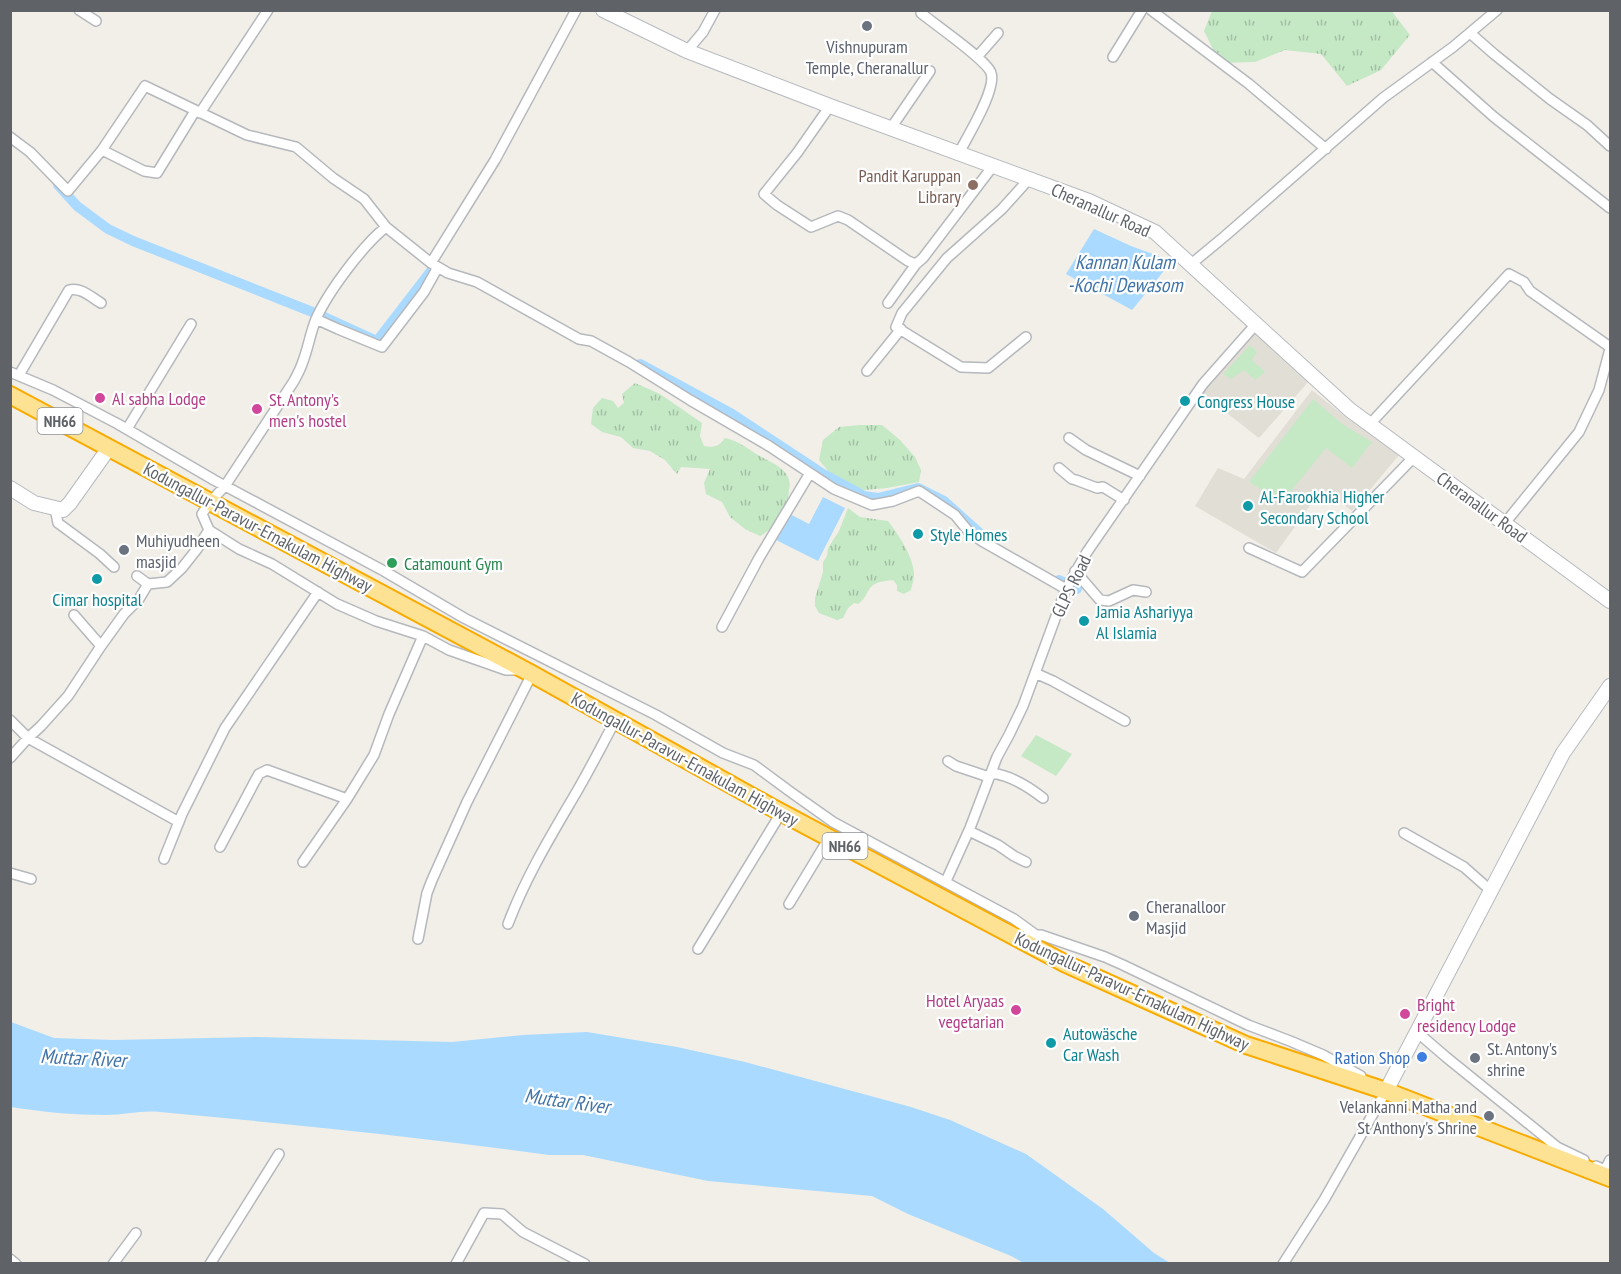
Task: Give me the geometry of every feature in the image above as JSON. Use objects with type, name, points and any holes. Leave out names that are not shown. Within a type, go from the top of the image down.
[{"type":"highway","name":"Kodungallur-Paravur-Ernakulam Highway","points":[[10,395],[528,672],[781,813],[1066,964],[1246,1045],[1386,1091],[1611,1178]]},
{"type":"main road","name":"Cheranallur Road","points":[[603,10],[687,51],[1089,201],[1155,232],[1350,410],[1611,601]]},
{"type":"main road","points":[[10,488],[34,503],[63,510],[109,448]]},
{"type":"main road","points":[[1386,1091],[1563,753],[1611,687]]},
{"type":"street","points":[[80,10],[96,21]]},
{"type":"street","points":[[102,150],[144,171],[157,173],[268,10]]},
{"type":"street","points":[[318,316],[338,329],[382,347],[424,292],[434,265],[495,160],[576,10]]},
{"type":"street","points":[[687,51],[703,32],[715,10]]},
{"type":"street","points":[[1113,57],[1142,10]]},
{"type":"street","points":[[1151,10],[1249,84],[1326,149]]},
{"type":"street","points":[[1190,264],[1383,98],[1497,10]]},
{"type":"street","points":[[921,13],[977,57],[991,71],[992,81],[988,95],[959,153]]},
{"type":"street","points":[[977,57],[998,33]]},
{"type":"street","points":[[1470,33],[1611,146]]},
{"type":"street","points":[[1432,62],[1494,117],[1611,208]]},
{"type":"street","points":[[891,128],[930,71]]},
{"type":"street","points":[[10,137],[30,152],[68,191],[102,150],[145,86],[247,135],[296,147],[333,178],[364,199],[386,227],[434,265],[448,273],[477,282],[579,339],[591,341],[629,362],[769,446],[834,489],[872,505],[893,501],[919,491],[955,515],[969,532],[981,541],[1067,586]]},
{"type":"street","points":[[830,106],[798,153],[764,194],[811,227],[838,216],[848,220],[908,261],[916,264]]},
{"type":"street","points":[[888,303],[993,166]]},
{"type":"street","points":[[1026,337],[988,368],[961,367],[896,327],[902,313],[947,258],[1002,209],[1029,179]]},
{"type":"street","points":[[386,227],[377,234],[344,274],[318,316],[307,344],[303,363],[294,381],[225,486],[202,514],[209,530],[239,549],[272,564],[337,604],[376,621],[423,636],[449,650],[506,670],[528,672],[432,880],[427,893],[418,939]]},
{"type":"street","points":[[1370,424],[1509,274],[1524,282],[1530,291],[1611,348],[1599,390],[1579,432],[1505,523]]},
{"type":"street","points":[[101,303],[78,289],[69,290],[15,373],[127,429],[225,486],[384,571],[464,618],[656,715],[723,753],[754,765],[833,822],[946,881],[1014,919],[1036,935],[1041,934],[1123,965],[1248,1025],[1323,1055],[1386,1091],[1324,1200],[1283,1263]]},
{"type":"street","points":[[127,429],[191,324]]},
{"type":"street","name":"GLPS Road","points":[[946,881],[969,831],[997,757],[1023,706],[1067,586],[1075,571],[1203,384],[1256,324]]},
{"type":"street","points":[[867,371],[901,329]]},
{"type":"street","points":[[1069,438],[1086,450],[1140,476]]},
{"type":"street","points":[[1249,548],[1302,572],[1414,456]]},
{"type":"street","points":[[1059,468],[1072,479],[1097,488],[1103,487],[1124,500]]},
{"type":"street","points":[[722,627],[759,558],[810,473]]},
{"type":"street","points":[[55,508],[58,523],[114,567]]},
{"type":"street","points":[[137,576],[147,584],[167,582],[187,562],[209,530]]},
{"type":"street","points":[[1075,571],[1100,600],[1109,601],[1134,590],[1146,592]]},
{"type":"street","points":[[10,758],[68,696],[100,646],[124,614],[139,599],[147,584]]},
{"type":"street","points":[[164,859],[179,822],[225,728],[318,592]]},
{"type":"street","points":[[74,615],[100,646]]},
{"type":"street","points":[[303,862],[374,756],[388,714],[423,636]]},
{"type":"street","points":[[1035,674],[1053,681],[1125,721]]},
{"type":"street","points":[[10,720],[28,738],[179,822]]},
{"type":"street","points":[[508,924],[532,869],[583,782],[615,721]]},
{"type":"street","points":[[948,761],[956,766],[990,775],[999,774],[1043,798]]},
{"type":"street","points":[[220,847],[255,781],[267,770],[347,799]]},
{"type":"street","points":[[698,949],[781,813]]},
{"type":"street","points":[[969,831],[1026,862]]},
{"type":"street","points":[[1404,833],[1464,867],[1490,890]]},
{"type":"street","points":[[789,904],[829,838]]},
{"type":"street","points":[[10,873],[31,879]]},
{"type":"street","points":[[1417,1032],[1454,1065],[1557,1147],[1605,1170],[1611,1161]]},
{"type":"street","points":[[210,1263],[279,1154]]},
{"type":"street","points":[[456,1263],[484,1213],[502,1214],[523,1232],[585,1263]]},
{"type":"street","points":[[113,1263],[136,1233]]},
{"type":"street","points":[[10,1259],[16,1263]]},
{"type":"shaded area","points":[[1256,332],[1309,381],[1259,438],[1201,393]]},
{"type":"shaded area","points":[[1312,390],[1348,419],[1400,454],[1352,511],[1322,489],[1276,553],[1195,506],[1218,468],[1244,479]]},
{"type":"green space","points":[[1393,10],[1410,35],[1381,70],[1347,86],[1321,54],[1285,50],[1255,62],[1220,63],[1204,31],[1212,11]]},
{"type":"green space","points":[[1250,345],[1257,352],[1252,360],[1265,372],[1255,380],[1244,370],[1231,379],[1223,374]]},
{"type":"green space","points":[[635,383],[660,394],[702,423],[700,436],[704,446],[719,445],[725,438],[730,439],[785,472],[790,483],[788,502],[767,531],[760,536],[745,529],[730,517],[722,502],[706,494],[704,483],[710,469],[681,467],[677,474],[665,460],[650,451],[633,448],[621,437],[602,432],[591,424],[593,408],[602,398],[613,401],[618,408],[624,403],[622,394]]},
{"type":"green space","points":[[1313,399],[1342,424],[1372,442],[1352,468],[1326,448],[1282,502],[1249,482]]},
{"type":"green space","points":[[882,425],[900,440],[915,457],[921,470],[919,482],[864,490],[834,478],[819,460],[823,440],[839,427]]},
{"type":"green space","points":[[848,508],[860,517],[888,521],[908,553],[914,577],[911,590],[904,594],[897,591],[897,585],[893,580],[875,584],[861,602],[854,603],[848,608],[843,618],[837,620],[819,613],[815,606],[815,598],[828,548],[839,531]]},
{"type":"green space","points":[[1036,735],[1072,754],[1056,776],[1021,756]]},
{"type":"water","name":"Kannan Kulam -Kochi Dewasom","points":[[1094,229],[1172,261],[1132,310],[1066,274]]},
{"type":"water","points":[[823,497],[845,508],[818,561],[772,538],[786,512],[809,524]]},
{"type":"water","name":"Muttar River","points":[[11,1022],[54,1038],[114,1040],[257,1037],[452,1042],[587,1032],[677,1047],[745,1062],[911,1107],[950,1120],[1026,1154],[1103,1209],[1154,1253],[1170,1263],[1024,1263],[908,1214],[872,1196],[708,1181],[583,1155],[549,1155],[355,1131],[160,1112],[94,1115],[11,1107]]},
{"type":"waterway","points":[[58,185],[77,206],[108,229],[320,315],[377,341],[434,267]]},
{"type":"waterway","points":[[640,364],[732,414],[823,474],[864,496],[878,498],[918,488],[944,501],[994,543]]},
{"type":"waterway","points":[[1059,580],[1077,589]]},
{"type":"place","name":"Vishnupuram Temple, Cheranallur","points":[[867,26]]},
{"type":"place","name":"Pandit Karuppan Library","points":[[973,185]]},
{"type":"place","name":"Al sabha Lodge","points":[[100,398]]},
{"type":"place","name":"Congress House","points":[[1185,401]]},
{"type":"place","name":"St. Antony's men's hostel","points":[[257,409]]},
{"type":"place","name":"Al-Farookhia Higher Secondary School","points":[[1248,506]]},
{"type":"place","name":"Style Homes","points":[[918,534]]},
{"type":"place","name":"Muhiyudheen masjid","points":[[124,550]]},
{"type":"place","name":"Catamount Gym","points":[[392,563]]},
{"type":"place","name":"Cimar hospital","points":[[97,579]]},
{"type":"place","name":"Jamia Ashariyya Al Islamia","points":[[1084,621]]},
{"type":"place","name":"Cheranalloor Masjid","points":[[1134,916]]},
{"type":"place","name":"Hotel Aryaas vegetarian","points":[[1016,1010]]},
{"type":"place","name":"Bright residency Lodge","points":[[1405,1014]]},
{"type":"place","name":"Autowäsche Car Wash","points":[[1051,1043]]},
{"type":"place","name":"Ration Shop","points":[[1422,1057]]},
{"type":"place","name":"St. Antony's shrine","points":[[1475,1058]]},
{"type":"place","name":"Velankanni Matha and St Anthony's Shrine","points":[[1489,1116]]}]
